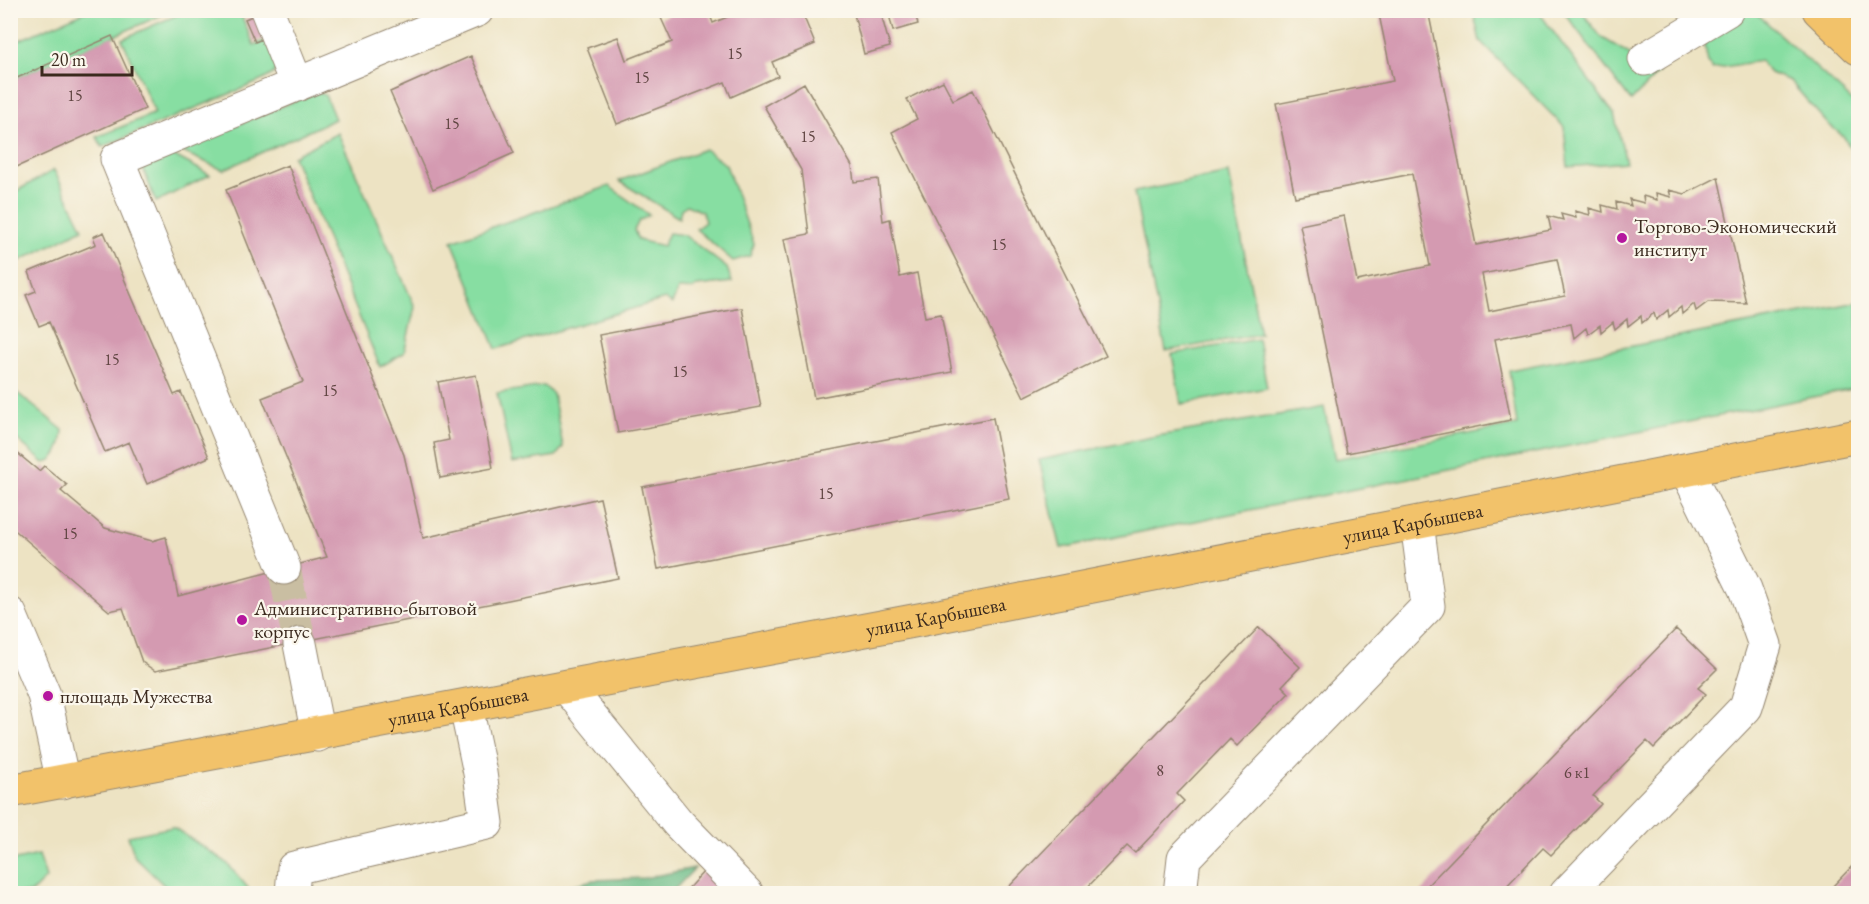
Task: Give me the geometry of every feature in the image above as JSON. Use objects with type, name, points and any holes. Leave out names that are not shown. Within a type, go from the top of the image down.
[{"type":"main road","points":[[1819,10],[1858,48]]},
{"type":"main road","name":"улица Карбышева","points":[[10,791],[466,707],[1417,524],[1858,435]]},
{"type":"lane","points":[[267,10],[297,85]]},
{"type":"lane","points":[[284,568],[117,159],[477,10]]},
{"type":"lane","points":[[1645,59],[1727,10]]},
{"type":"lane","points":[[1566,894],[1746,706],[1765,645],[1745,589],[1687,471]]},
{"type":"lane","points":[[1180,894],[1184,858],[1428,606],[1417,524]]},
{"type":"lane","points":[[10,614],[44,695],[63,782]]},
{"type":"lane","points":[[300,644],[318,735]]},
{"type":"lane","points":[[567,687],[678,823],[747,894]]},
{"type":"lane","points":[[292,894],[294,868],[487,823],[480,773],[466,707]]},
{"type":"green space","points":[[87,11],[171,11],[11,81],[10,44]]},
{"type":"green space","points":[[186,11],[254,11],[242,17],[254,45],[270,38],[279,65],[273,74],[263,80],[102,147],[97,137],[155,113],[122,39]]},
{"type":"green space","points":[[1473,11],[1538,11],[1614,114],[1626,162],[1568,167],[1564,127],[1480,41]]},
{"type":"green space","points":[[1563,11],[1581,11],[1601,37],[1659,72],[1631,101]]},
{"type":"green space","points":[[1744,11],[1754,11],[1858,106],[1858,161],[1844,137],[1826,122],[1790,81],[1770,73],[1760,61],[1712,69],[1708,63],[1704,41]]},
{"type":"green space","points":[[318,91],[325,95],[335,119],[223,170],[178,150]]},
{"type":"green space","points":[[338,133],[415,307],[404,353],[380,367],[293,156]]},
{"type":"green space","points":[[705,149],[726,165],[754,244],[750,256],[733,261],[696,229],[705,222],[702,212],[687,205],[681,209],[679,218],[619,181]]},
{"type":"green space","points":[[171,154],[210,175],[156,202],[142,166]]},
{"type":"green space","points":[[54,170],[83,229],[15,263],[11,287],[11,194]]},
{"type":"green space","points":[[1229,173],[1260,334],[1166,351],[1134,192]]},
{"type":"green space","points":[[609,186],[649,215],[639,221],[634,230],[638,240],[663,246],[669,233],[684,235],[727,268],[732,282],[697,286],[693,289],[678,289],[672,304],[665,299],[496,349],[452,241]]},
{"type":"green space","points":[[1858,302],[1858,388],[1061,548],[1039,460],[1152,437],[1324,407],[1335,459],[1517,425],[1509,370]]},
{"type":"green space","points":[[1258,339],[1267,388],[1181,404],[1172,354]]},
{"type":"green space","points":[[544,386],[553,394],[563,447],[556,456],[512,463],[497,393]]},
{"type":"green space","points":[[10,387],[63,430],[59,450],[49,461],[44,463],[11,434]]},
{"type":"green space","points":[[173,827],[226,862],[248,888],[246,893],[172,893],[135,857],[128,836]]},
{"type":"green space","points":[[39,855],[46,878],[31,893],[11,893],[11,861]]},
{"type":"green space","points":[[695,868],[671,893],[541,893],[593,880],[644,878]]},
{"type":"building","points":[[680,10],[708,10],[713,23],[744,10],[801,10],[815,44],[772,62],[778,76],[731,97],[725,82],[617,124],[587,48],[618,37],[626,60],[672,42],[661,18]]},
{"type":"building","points":[[853,10],[880,10],[890,47],[864,54]]},
{"type":"building","points":[[888,10],[914,10],[918,24],[893,31]]},
{"type":"building","name":"Торгово-Экономический институт","points":[[1378,10],[1428,10],[1476,245],[1551,230],[1548,216],[1563,220],[1561,214],[1576,218],[1575,211],[1590,215],[1589,208],[1603,212],[1602,205],[1617,209],[1616,202],[1631,206],[1629,199],[1644,203],[1643,196],[1657,200],[1656,193],[1671,197],[1669,190],[1685,194],[1718,177],[1746,303],[1708,302],[1696,311],[1694,304],[1682,314],[1681,307],[1669,317],[1668,310],[1656,320],[1654,313],[1642,323],[1641,316],[1628,326],[1627,319],[1615,329],[1613,322],[1601,332],[1600,325],[1588,334],[1586,328],[1574,338],[1571,324],[1495,339],[1511,420],[1347,453],[1300,225],[1344,216],[1357,281],[1430,266],[1412,174],[1295,197],[1276,104],[1393,81]],"holes":[[[1557,259],[1565,296],[1489,311],[1482,274]]]},
{"type":"building","points":[[257,14],[267,37],[255,42],[245,19]]},
{"type":"building","points":[[112,36],[145,109],[10,170],[10,81]]},
{"type":"building","points":[[471,56],[514,153],[433,189],[390,92]]},
{"type":"building","points":[[943,81],[953,100],[973,90],[1106,356],[1024,397],[892,132],[917,119],[907,99]]},
{"type":"building","points":[[804,83],[852,166],[854,182],[878,179],[883,221],[890,219],[900,277],[917,273],[925,317],[941,314],[952,372],[814,398],[784,239],[809,234],[801,170],[764,106]]},
{"type":"building","points":[[288,165],[404,455],[423,538],[600,498],[618,578],[155,671],[142,662],[123,608],[109,611],[10,526],[10,447],[39,471],[44,466],[67,485],[61,491],[105,528],[152,541],[166,537],[178,596],[327,557],[262,398],[303,382],[226,190]]},
{"type":"building","points":[[104,232],[174,395],[181,392],[209,457],[147,484],[129,442],[105,452],[49,322],[39,326],[26,295],[36,291],[29,272],[96,244],[93,237]]},
{"type":"building","points":[[742,308],[761,407],[618,433],[599,335]]},
{"type":"building","points":[[476,375],[493,468],[440,478],[434,443],[449,440],[438,382]]},
{"type":"building","points":[[993,418],[1009,499],[658,569],[642,487]]},
{"type":"building","points":[[1259,627],[1300,667],[1282,686],[1289,693],[1237,746],[1230,739],[1177,794],[1184,801],[1135,853],[1127,846],[1081,894],[1002,894]]},
{"type":"building","points":[[1676,629],[1717,669],[1698,688],[1706,694],[1654,748],[1647,741],[1593,796],[1601,804],[1551,855],[1543,848],[1499,894],[1419,894]]},
{"type":"building","points":[[1858,860],[1858,894],[1826,894],[1833,886]]},
{"type":"building","points":[[704,871],[728,894],[683,894]]},
{"type":"tunnel","points":[[284,568],[300,644]]},
{"type":"place","name":"Торгово-Экономический институт","points":[[1622,238]]},
{"type":"place","name":"Административно-бытовой корпус","points":[[242,620]]},
{"type":"place","name":"площадь Мужества","points":[[48,696]]}]
